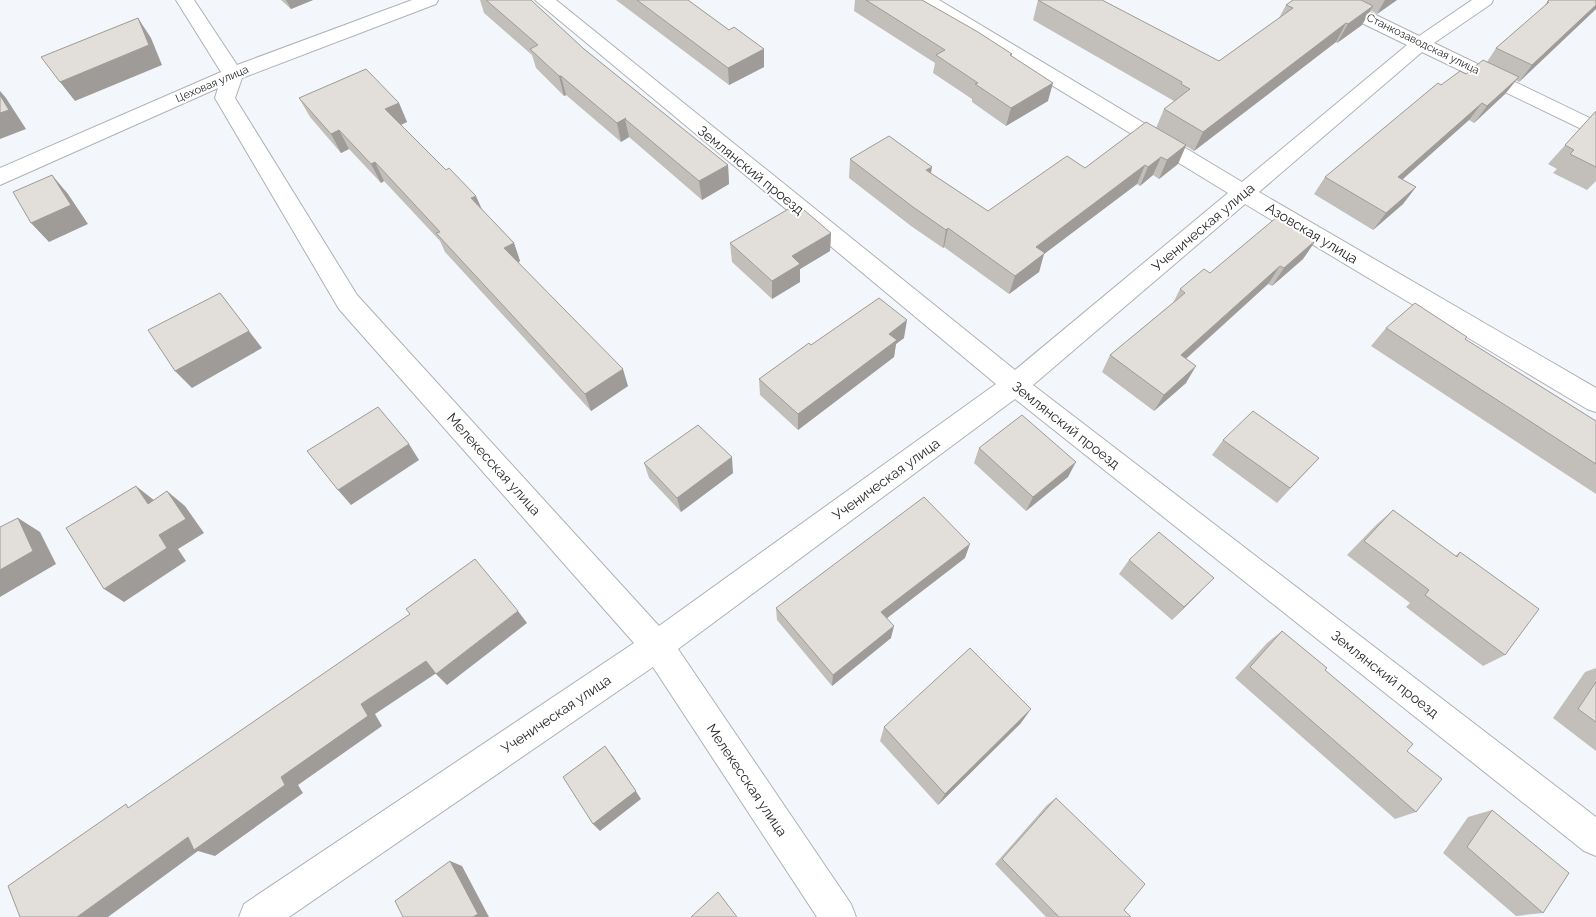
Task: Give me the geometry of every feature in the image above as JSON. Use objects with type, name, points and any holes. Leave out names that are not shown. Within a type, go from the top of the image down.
[{"type":"street","points":[[185,0],[232,74]]},
{"type":"street","name":"Цеховая улица","points":[[0,177],[232,74],[429,0]]},
{"type":"street","name":"Землянский проезд","points":[[544,0],[1015,385],[1596,839]]},
{"type":"street","name":"Азовская улица","points":[[926,0],[1244,193],[1596,401]]},
{"type":"street","name":"Станкозаводская улица","points":[[1330,0],[1596,128]]},
{"type":"street","name":"Ученическая улица","points":[[256,917],[657,646],[1015,385],[1421,43],[1484,0]]},
{"type":"street","name":"Мелекесская улица","points":[[232,74],[225,98],[348,302],[657,646],[838,917]]},
{"type":"building","points":[[486,0],[531,0],[584,49],[728,165],[699,181],[626,118],[617,123],[559,76],[530,49],[538,45]]},
{"type":"building","points":[[637,0],[688,0],[729,30],[734,27],[764,49],[728,68]]},
{"type":"building","points":[[866,0],[922,0],[978,32],[1053,83],[1011,108],[936,55],[945,50]]},
{"type":"building","points":[[1038,0],[1102,0],[1219,61],[1293,8],[1286,5],[1293,0],[1361,0],[1373,6],[1348,24],[1346,23],[1203,132],[1164,109],[1190,89],[1181,84],[1182,82]]},
{"type":"building","points":[[1549,0],[1596,0],[1596,5],[1532,65],[1496,48],[1549,2],[1547,2]]},
{"type":"building","points":[[138,18],[149,45],[60,82],[41,57]]},
{"type":"building","points":[[1483,60],[1519,77],[1487,106],[1482,103],[1398,177],[1416,187],[1386,213],[1325,177],[1438,83],[1441,85],[1460,71],[1466,74]]},
{"type":"building","points":[[366,69],[399,103],[385,109],[446,170],[449,168],[476,196],[471,198],[514,243],[504,248],[623,369],[585,394],[436,233],[440,232],[375,162],[371,164],[339,130],[331,134],[299,98]]},
{"type":"building","points":[[0,95],[9,110],[0,113]]},
{"type":"building","points":[[1596,111],[1596,167],[1570,154],[1574,150],[1565,145]]},
{"type":"building","points":[[1146,122],[1186,145],[1167,160],[1161,157],[1148,167],[1145,165],[1036,247],[1045,253],[1015,276],[948,228],[946,230],[913,207],[850,159],[889,136],[932,167],[926,170],[988,211],[1067,156],[1085,168]]},
{"type":"building","points":[[52,175],[71,205],[31,223],[13,192]]},
{"type":"building","points":[[797,204],[831,233],[792,256],[800,264],[772,281],[730,243]]},
{"type":"building","points":[[1277,217],[1316,240],[1284,268],[1280,266],[1181,355],[1196,366],[1164,395],[1110,355],[1185,293],[1180,289],[1204,269],[1210,273]]},
{"type":"building","points":[[220,293],[249,331],[175,371],[148,330]]},
{"type":"building","points":[[879,298],[907,320],[889,334],[897,340],[798,414],[759,379],[809,343],[811,345]]},
{"type":"building","points":[[1415,303],[1467,337],[1465,339],[1596,421],[1596,464],[1386,328]]},
{"type":"building","points":[[378,407],[409,444],[338,490],[307,451]]},
{"type":"building","points":[[1253,411],[1319,458],[1290,488],[1223,440]]},
{"type":"building","points":[[1022,415],[1076,462],[1033,497],[979,448]]},
{"type":"building","points":[[698,425],[732,457],[677,498],[644,463]]},
{"type":"building","points":[[136,486],[148,504],[167,491],[186,519],[159,535],[167,548],[104,589],[66,528]]},
{"type":"building","points":[[924,497],[970,544],[881,612],[894,626],[833,675],[776,608]]},
{"type":"building","points":[[1393,510],[1457,557],[1460,552],[1539,609],[1505,655],[1425,595],[1429,590],[1364,541]]},
{"type":"building","points":[[18,518],[33,551],[0,570],[0,527]]},
{"type":"building","points":[[1159,532],[1214,578],[1184,607],[1129,560]]},
{"type":"building","points":[[475,559],[518,611],[436,674],[426,661],[361,704],[368,716],[281,777],[285,785],[194,850],[188,837],[77,917],[20,917],[8,886],[126,804],[128,808],[410,614],[406,609]]},
{"type":"building","points":[[1282,631],[1413,744],[1407,751],[1442,779],[1416,812],[1250,667]]},
{"type":"building","points":[[970,648],[1031,709],[945,794],[884,727]]},
{"type":"building","points":[[1596,682],[1596,722],[1578,709]]},
{"type":"building","points":[[605,746],[636,791],[593,824],[563,777]]},
{"type":"building","points":[[1056,798],[1145,884],[1124,910],[1131,917],[1059,917],[1002,859]]},
{"type":"building","points":[[1492,810],[1569,873],[1543,913],[1467,847]]},
{"type":"building","points":[[450,861],[478,914],[473,917],[403,917],[395,901]]},
{"type":"building","points":[[718,892],[737,917],[691,917]]}]
